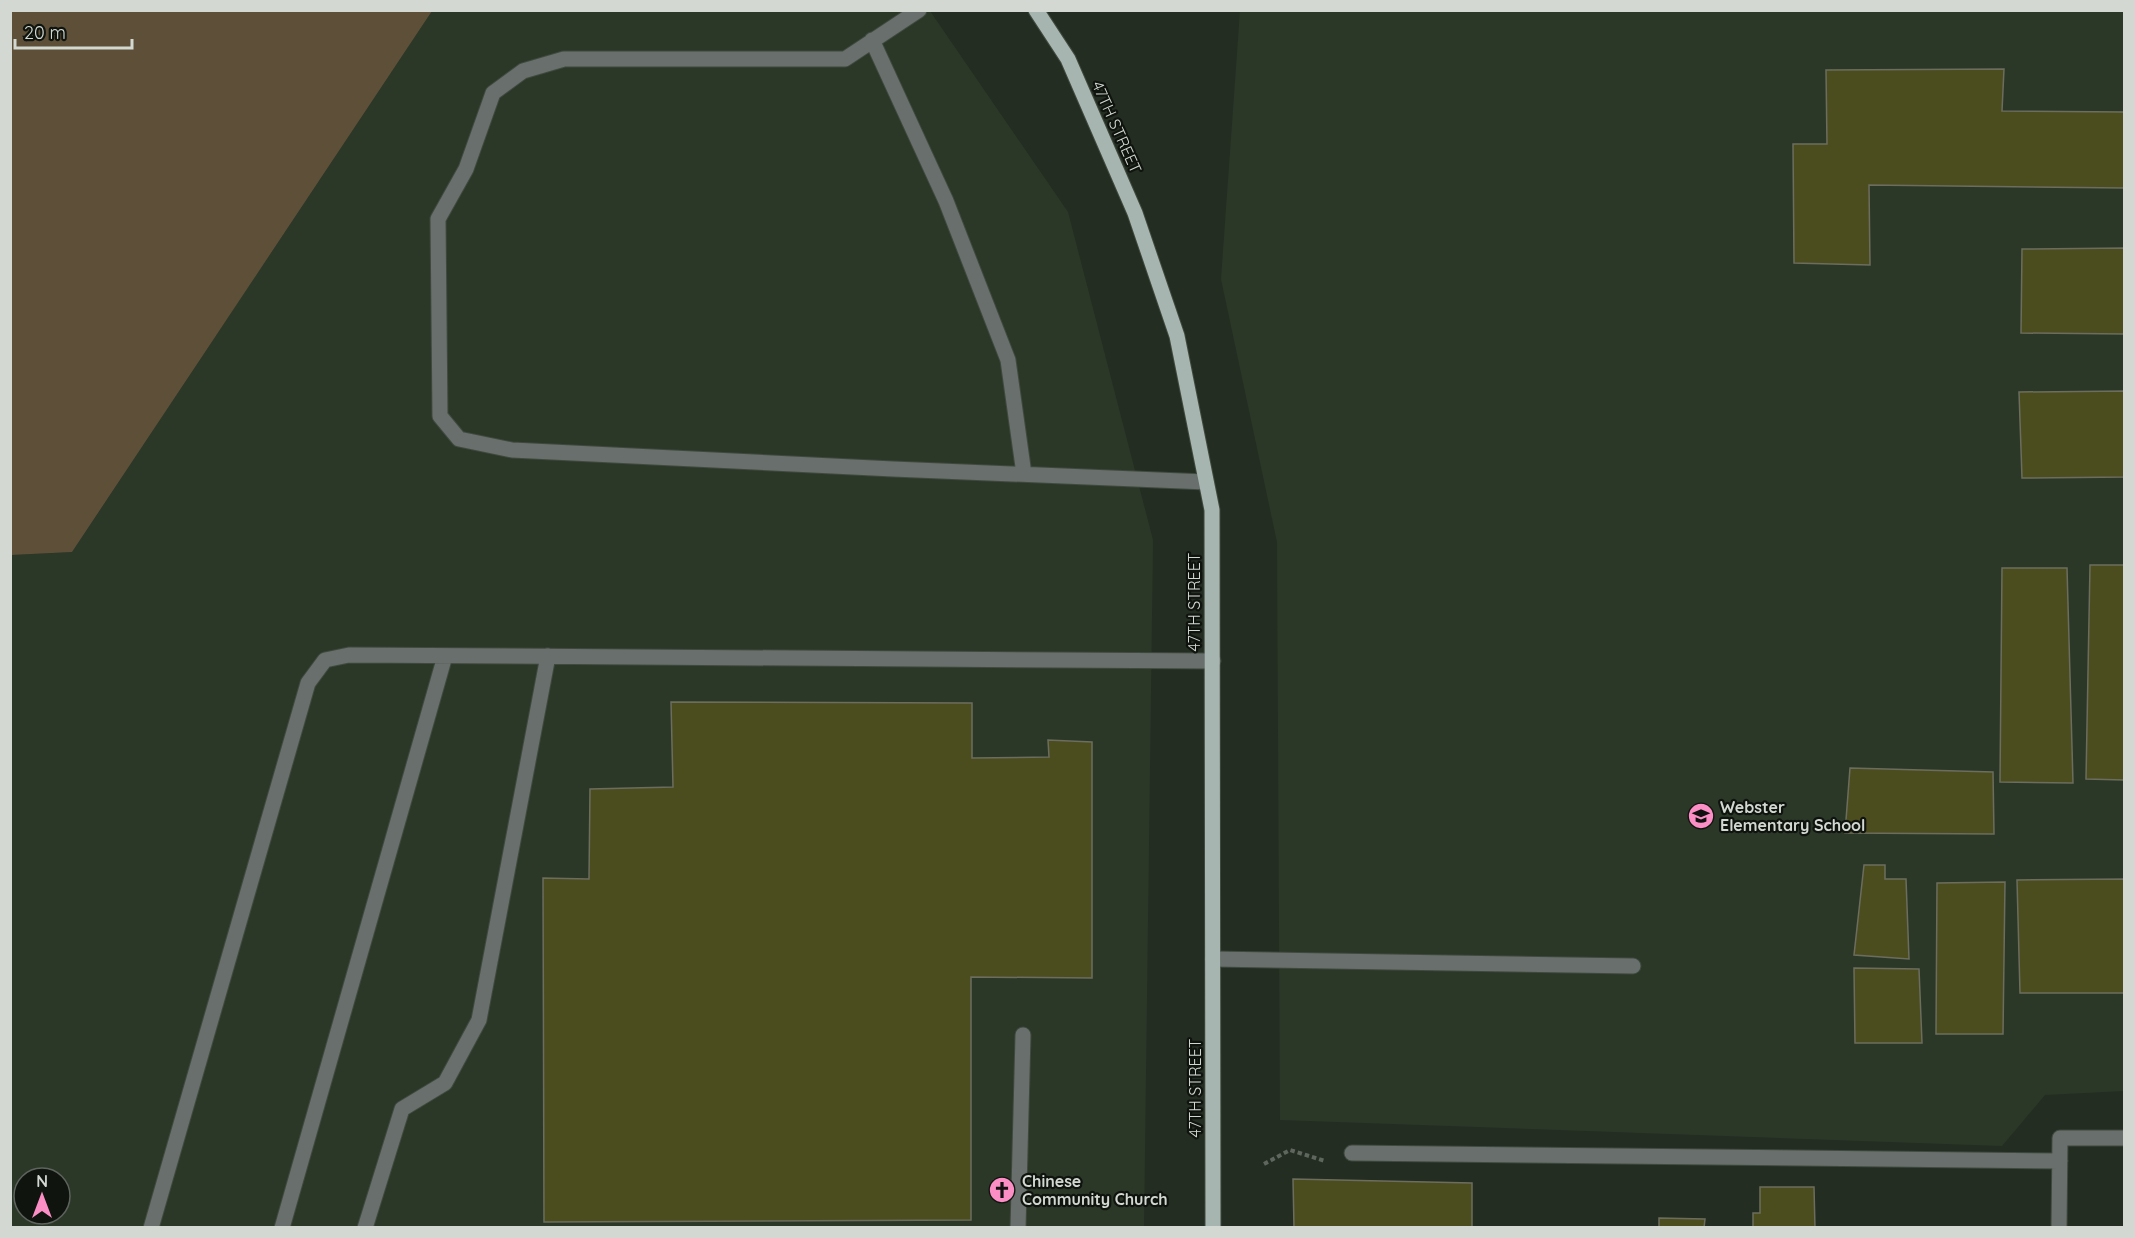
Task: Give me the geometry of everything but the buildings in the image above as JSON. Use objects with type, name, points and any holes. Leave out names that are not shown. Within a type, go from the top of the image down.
[{"type":"main road","name":"47TH STREET","points":[[1036,10],[1068,59],[1135,213],[1177,336],[1212,510],[1212,1227]]},
{"type":"street","points":[[919,10],[845,59],[564,59],[524,71],[493,93],[466,169],[438,219],[440,416],[459,439],[512,450],[1206,482]]},
{"type":"street","points":[[872,40],[946,201],[1008,360],[1024,474]]},
{"type":"street","points":[[151,1227],[308,683],[325,660],[341,656],[548,656],[1212,661]]},
{"type":"street","points":[[282,1227],[445,656]]},
{"type":"street","points":[[365,1227],[402,1109],[445,1083],[479,1020],[548,656]]},
{"type":"street","points":[[1212,959],[1633,966]]},
{"type":"street","points":[[1018,1227],[1023,1035]]},
{"type":"street","points":[[2059,1227],[2060,1138],[2124,1138]]},
{"type":"street","points":[[1352,1153],[2060,1161]]},
{"type":"path","points":[[1264,1164],[1290,1149],[1332,1164],[1352,1153]]},
{"type":"shaded area","points":[[11,10],[432,11],[72,552],[11,555]]},
{"type":"shaded area","points":[[432,11],[930,11],[1068,212],[1153,540],[1144,1227],[11,1228],[11,555],[72,552]]},
{"type":"shaded area","name":"Webster Elementary School","points":[[1240,11],[2124,11],[2124,1091],[2045,1095],[2002,1146],[1280,1120],[1277,542],[1221,279]]},
{"type":"place","name":"Webster Elementary School","points":[[1701,816]]},
{"type":"place","name":"Chinese Community Church","points":[[1002,1190]]}]
